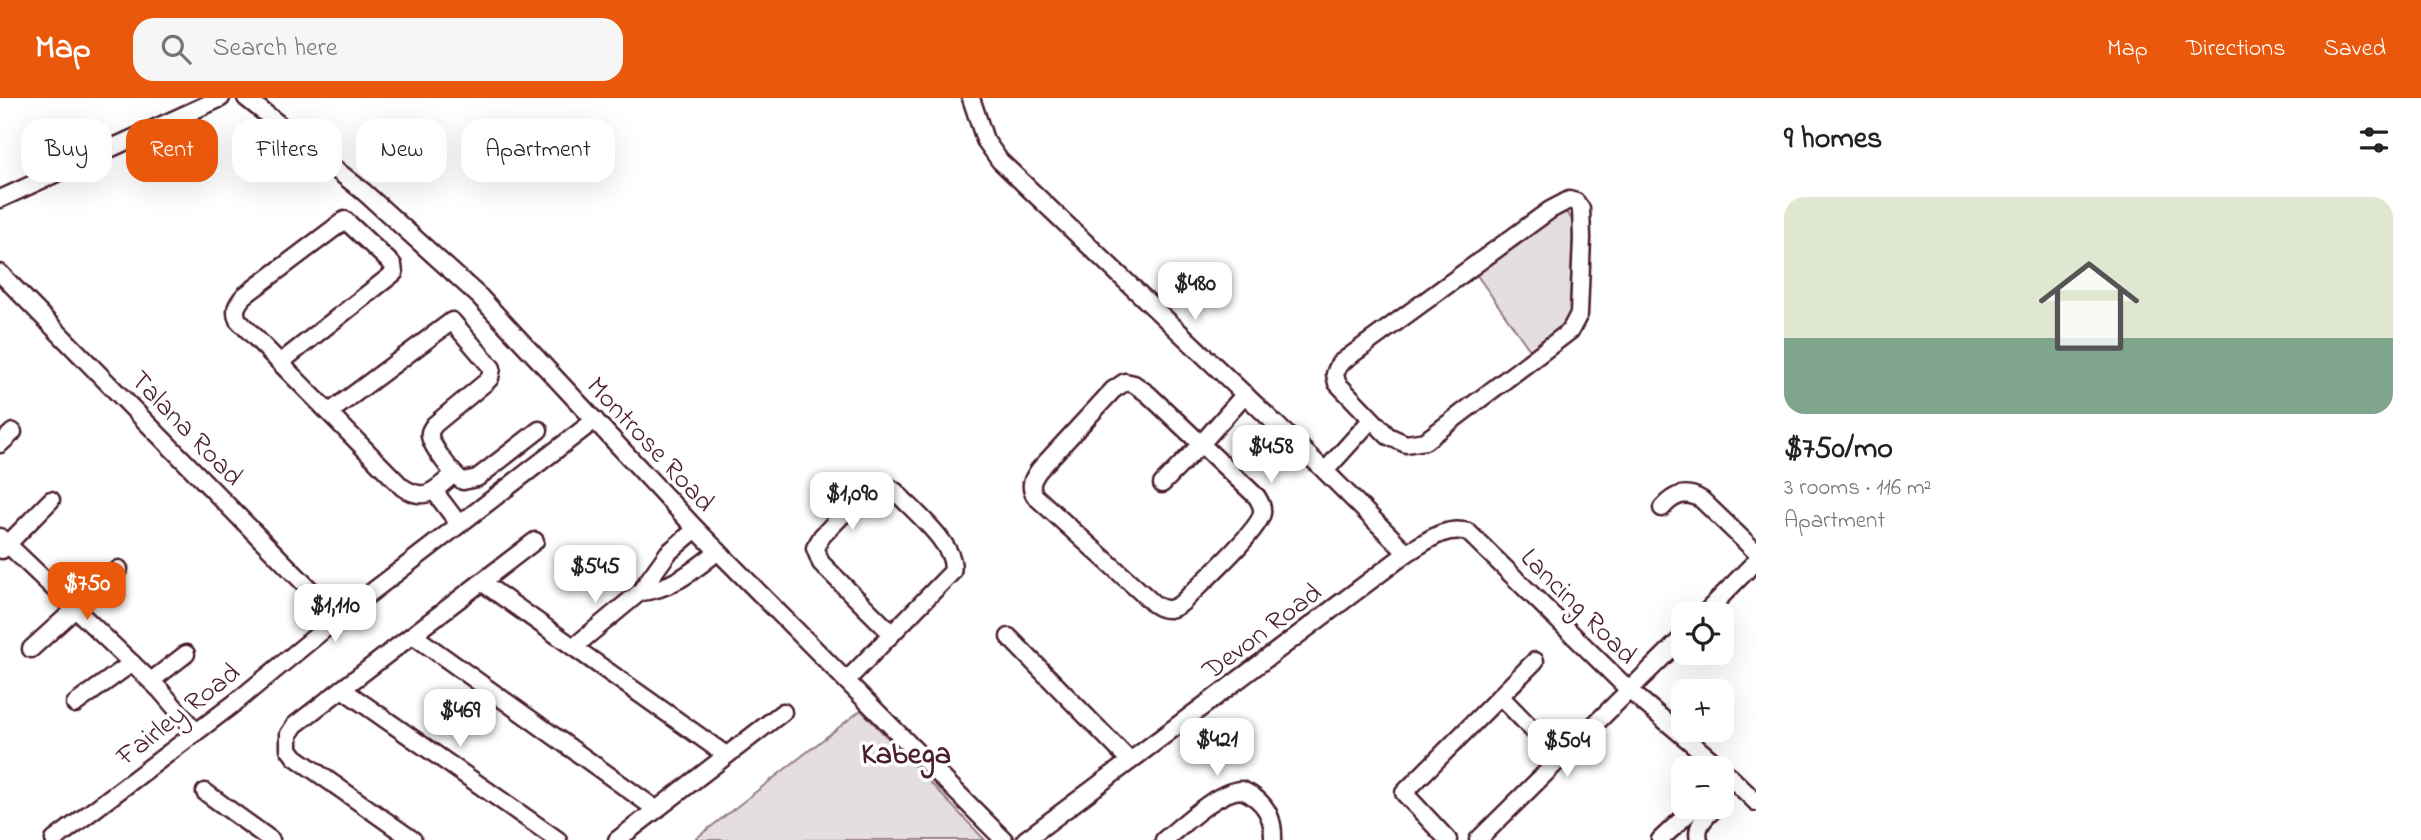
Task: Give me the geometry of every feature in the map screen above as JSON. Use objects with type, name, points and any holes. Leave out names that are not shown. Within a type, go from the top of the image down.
[{"type":"street","points":[[0,199],[221,98]]},
{"type":"street","name":"Montrose Road","points":[[246,98],[363,192],[480,297],[696,529],[1004,840]]},
{"type":"street","points":[[971,98],[985,140],[1000,161],[1325,471],[1407,554]]},
{"type":"street","points":[[1569,200],[1576,202],[1581,209],[1580,304],[1579,314],[1570,331],[1425,441],[1406,444],[1397,442],[1371,420],[1337,383],[1335,374],[1339,364],[1550,210],[1569,200]]},
{"type":"street","points":[[281,362],[394,273],[393,265],[345,220],[244,296],[236,308],[239,320],[402,487],[414,495],[424,495],[434,491],[454,474]]},
{"type":"street","name":"Talana Road","points":[[0,274],[338,618]]},
{"type":"street","points":[[330,412],[452,321],[492,368],[486,383],[430,431],[430,438],[454,474],[463,481],[477,478],[539,430]]},
{"type":"street","points":[[1125,383],[1134,384],[1149,394],[1201,444],[1257,497],[1262,506],[1262,514],[1251,532],[1184,601],[1172,609],[1167,610],[1154,604],[1035,496],[1032,490],[1031,484],[1039,470],[1113,390],[1125,383]]},
{"type":"street","points":[[1162,484],[1245,394]]},
{"type":"street","name":"Fairley Road","points":[[54,840],[197,732],[338,618],[595,420]]},
{"type":"street","points":[[1325,471],[1371,420]]},
{"type":"street","points":[[0,444],[13,432]]},
{"type":"street","points":[[847,680],[892,634],[952,572],[954,565],[946,545],[896,492],[877,484],[868,489],[822,536],[815,548],[821,563],[892,634]]},
{"type":"street","points":[[434,491],[459,524]]},
{"type":"street","points":[[1662,508],[1676,496],[1693,494],[1756,552]]},
{"type":"street","points":[[51,500],[3,544],[151,681],[197,732]]},
{"type":"street","points":[[575,646],[640,592],[668,553],[696,529]]},
{"type":"street","name":"Devon Road","points":[[1025,840],[1407,554],[1439,534],[1454,530],[1468,532]]},
{"type":"street","name":"Lancing Road","points":[[1468,532],[1630,691],[1704,756]]},
{"type":"street","points":[[413,840],[295,757],[289,749],[289,734],[295,725],[535,541]]},
{"type":"street","points":[[640,592],[649,592],[680,580],[718,551]]},
{"type":"street","points":[[1716,602],[1756,561]]},
{"type":"street","points":[[31,649],[118,569]]},
{"type":"street","points":[[483,583],[726,755]]},
{"type":"street","points":[[413,635],[657,810]]},
{"type":"street","points":[[1009,637],[1130,761]]},
{"type":"street","points":[[1478,840],[1671,649]]},
{"type":"street","points":[[151,681],[186,654]]},
{"type":"street","points":[[1448,840],[1404,793],[1535,662]]},
{"type":"street","points":[[75,704],[132,663]]},
{"type":"street","points":[[342,689],[558,840]]},
{"type":"street","points":[[1500,696],[1561,759]]},
{"type":"street","points":[[617,840],[783,712]]},
{"type":"street","name":"Lancing Road","points":[[1734,782],[1756,802]]},
{"type":"street","points":[[1164,840],[1211,803],[1229,793],[1242,790],[1257,799],[1270,814],[1273,840]]},
{"type":"street","points":[[205,792],[271,840]]},
{"type":"street","points":[[1660,840],[1681,819]]},
{"type":"street","points":[[1698,839],[1704,819]]},
{"type":"street","points":[[1679,821],[1698,839]]},
{"type":"shaded area","points":[[1561,211],[1568,214],[1573,221],[1568,324],[1532,353],[1474,271]]},
{"type":"shaded area","points":[[861,710],[985,840],[694,840]]},
{"type":"district","name":"Kabega","points":[[906,753]]}]
